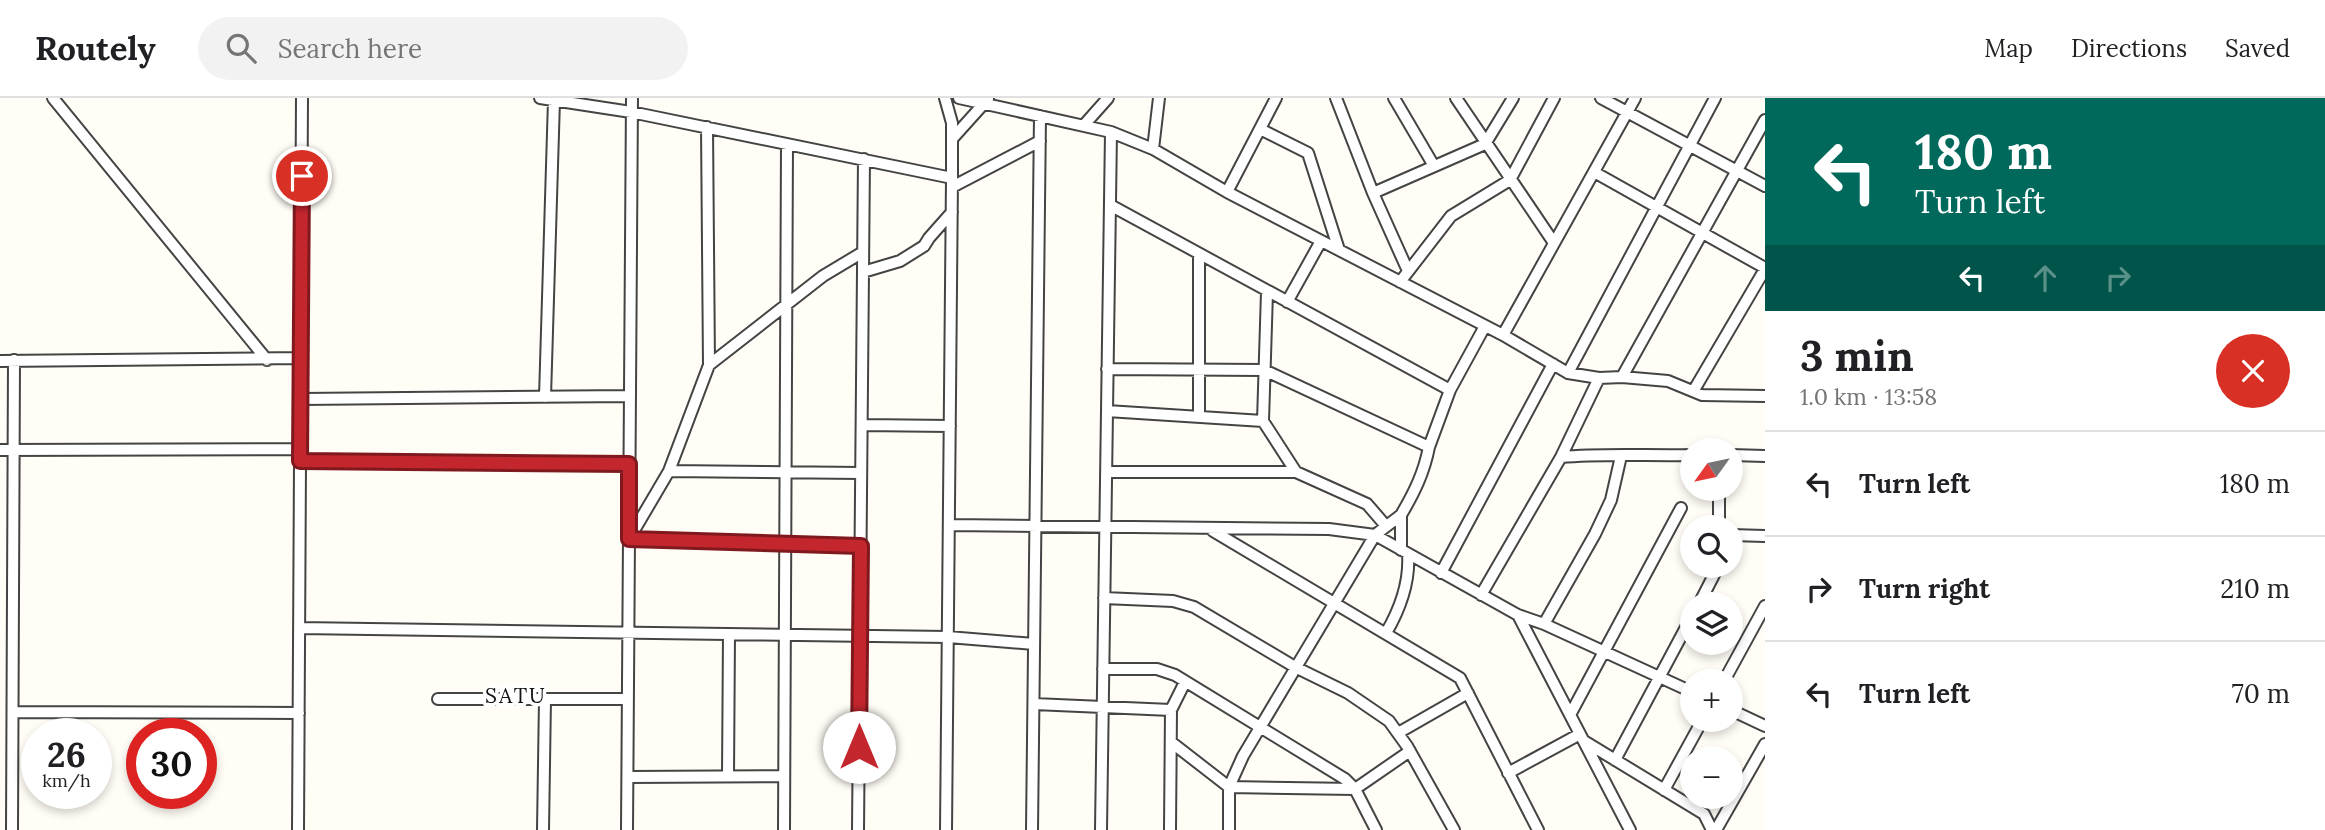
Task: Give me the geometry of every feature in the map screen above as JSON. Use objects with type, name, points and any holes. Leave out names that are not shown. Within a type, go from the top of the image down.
[{"type":"street","points":[[53,98],[268,360]]},
{"type":"street","points":[[298,830],[302,98]]},
{"type":"street","points":[[540,98],[631,111],[864,159],[952,183],[1040,141]]},
{"type":"street","points":[[627,830],[632,98]]},
{"type":"street","points":[[945,98],[952,122],[946,830]]},
{"type":"street","points":[[959,98],[986,101],[1111,132],[1153,149],[1227,192],[1503,335],[1568,373],[1599,378],[1668,381],[1702,395],[1765,396]]},
{"type":"street","points":[[1084,125],[1108,98]]},
{"type":"street","points":[[1153,149],[1159,98]]},
{"type":"street","points":[[1227,192],[1276,98]]},
{"type":"street","points":[[1336,98],[1373,193],[1408,271]]},
{"type":"street","points":[[1394,98],[1434,166]]},
{"type":"street","points":[[1456,98],[1554,243]]},
{"type":"street","points":[[1373,193],[1485,144],[1513,98]]},
{"type":"street","points":[[1399,282],[1451,216],[1510,180],[1554,98]]},
{"type":"street","points":[[1601,98],[1765,187]]},
{"type":"street","points":[[1503,335],[1635,98]]},
{"type":"street","points":[[1568,373],[1715,98]]},
{"type":"street","points":[[545,397],[554,100]]},
{"type":"street","points":[[952,139],[986,101]]},
{"type":"street","points":[[1032,830],[1040,116]]},
{"type":"street","points":[[1622,377],[1765,120]]},
{"type":"street","points":[[629,539],[669,471],[709,365],[707,127]]},
{"type":"street","points":[[1260,129],[1308,153],[1339,250]]},
{"type":"street","points":[[1101,830],[1111,132]]},
{"type":"street","points":[[784,830],[788,144]]},
{"type":"street","points":[[858,830],[864,159]]},
{"type":"street","points":[[1594,172],[1765,268],[1694,390]]},
{"type":"street","points":[[1110,205],[1450,390]]},
{"type":"street","points":[[863,272],[900,261],[924,246],[952,212]]},
{"type":"street","points":[[1287,302],[1321,241]]},
{"type":"street","points":[[709,365],[823,276],[863,252]]},
{"type":"street","points":[[1199,255],[1199,417]]},
{"type":"street","points":[[1267,292],[1263,421],[1296,472]]},
{"type":"street","points":[[1228,830],[1229,787],[1260,727],[1375,535],[1401,516],[1416,491],[1450,390],[1485,326]]},
{"type":"street","points":[[0,361],[301,358]]},
{"type":"street","points":[[12,830],[14,360]]},
{"type":"street","points":[[1441,573],[1553,364]]},
{"type":"street","points":[[1107,369],[1265,370],[1429,447]]},
{"type":"street","points":[[1481,595],[1561,457],[1599,378]]},
{"type":"street","points":[[301,399],[630,396]]},
{"type":"street","points":[[1107,411],[1263,421]]},
{"type":"street","points":[[862,425],[950,426]]},
{"type":"street","points":[[0,450],[300,449]]},
{"type":"street","points":[[1561,457],[1599,454],[1680,455]]},
{"type":"street","points":[[1743,455],[1765,456]]},
{"type":"street","points":[[1544,624],[1611,500],[1621,456]]},
{"type":"street","points":[[300,461],[629,464]]},
{"type":"street","points":[[669,471],[861,473]]},
{"type":"street","points":[[1106,472],[1296,472],[1367,504],[1386,526]]},
{"type":"street","points":[[1570,715],[1681,508]]},
{"type":"street","points":[[1385,633],[1402,600],[1409,571],[1404,552],[1401,516]]},
{"type":"street","points":[[949,525],[1211,530],[1329,529],[1375,535],[1518,615],[1544,624],[1680,686]]},
{"type":"street","points":[[1211,530],[1460,678],[1538,830]]},
{"type":"street","points":[[1743,537],[1765,536]]},
{"type":"street","points":[[629,539],[861,546]]},
{"type":"street","points":[[0,579],[13,579]]},
{"type":"street","points":[[1104,598],[1173,601],[1194,607],[1295,667],[1348,693],[1389,721],[1410,751],[1454,830]]},
{"type":"street","points":[[1731,669],[1765,606]]},
{"type":"street","points":[[1518,615],[1630,830]]},
{"type":"street","points":[[299,628],[860,636],[1034,644]]},
{"type":"street","points":[[728,776],[729,634]]},
{"type":"street","points":[[1615,760],[1680,639]]},
{"type":"street","points":[[1103,668],[1157,669],[1185,682],[1345,779],[1355,789],[1376,830]]},
{"type":"street","points":[[1170,830],[1171,710],[1185,682]]},
{"type":"street","points":[[1398,733],[1468,693]]},
{"type":"street","points":[[438,699],[628,699]]},
{"type":"street","points":[[543,830],[545,699]]},
{"type":"street","points":[[1034,704],[1171,710]]},
{"type":"street","points":[[13,712],[299,713]]},
{"type":"street","points":[[1743,716],[1765,726]]},
{"type":"street","points":[[1664,790],[1696,732]]},
{"type":"street","points":[[1582,738],[1704,814],[1714,830],[1765,744]]},
{"type":"street","points":[[1508,773],[1582,738]]},
{"type":"street","points":[[1171,742],[1229,787],[1355,789],[1410,751]]},
{"type":"street","points":[[628,777],[784,776]]},
{"type":"district","name":"SATU","points":[[516,695]]},
{"type":"route","points":[[302,176],[300,461],[629,464],[629,539],[861,546],[859,747]]}]
